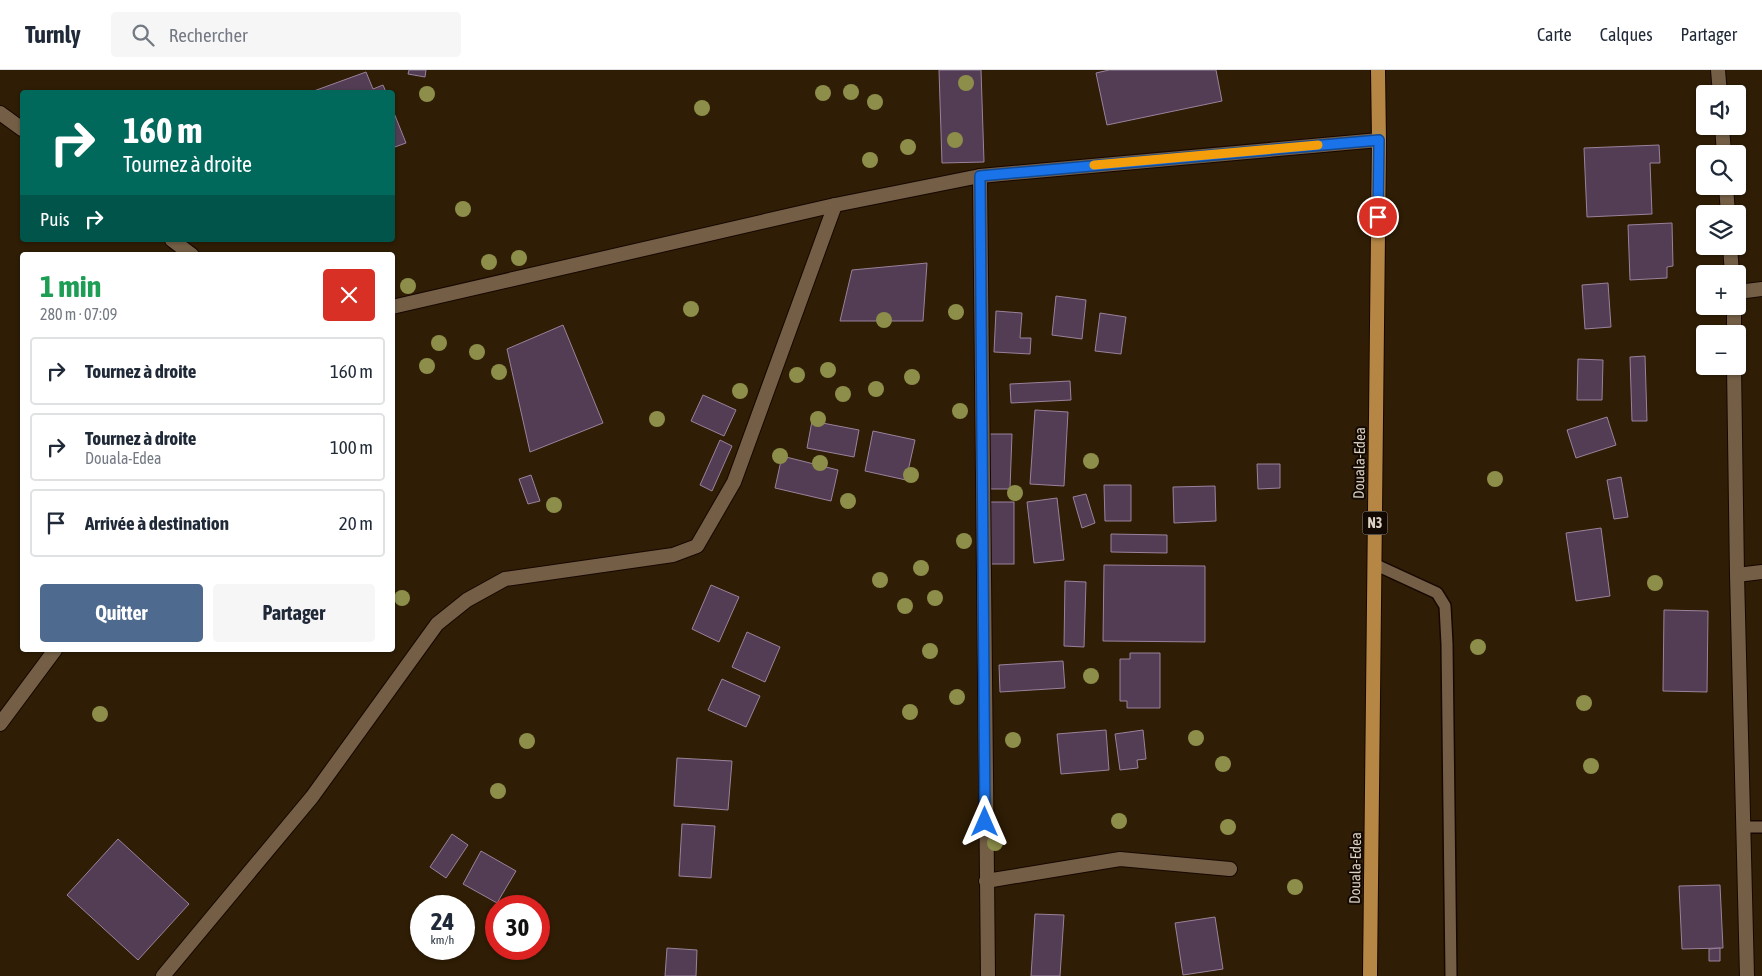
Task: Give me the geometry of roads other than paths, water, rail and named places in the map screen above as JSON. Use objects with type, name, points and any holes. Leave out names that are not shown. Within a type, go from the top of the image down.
[{"type":"highway","name":"Douala-Edea","points":[[1370,976],[1379,140],[1378,70]]},
{"type":"street","points":[[1718,70],[1719,85]]},
{"type":"street","points":[[0,113],[20,128]]},
{"type":"street","points":[[395,305],[835,205],[980,176],[1379,140]]},
{"type":"street","points":[[980,176],[988,976]]},
{"type":"street","points":[[163,976],[312,797],[437,624],[459,606],[505,579],[673,555],[697,546],[734,482],[835,205]]},
{"type":"street","points":[[175,242],[188,252]]},
{"type":"street","points":[[1746,291],[1762,289]]},
{"type":"street","points":[[1734,375],[1747,976]]},
{"type":"street","points":[[1737,575],[1762,572]]},
{"type":"street","points":[[0,724],[54,652]]},
{"type":"street","points":[[986,880],[1120,859],[1230,869]]},
{"type":"lane","points":[[1374,564],[1437,593],[1445,606],[1451,976]]},
{"type":"lane","points":[[1743,827],[1762,827]]}]
